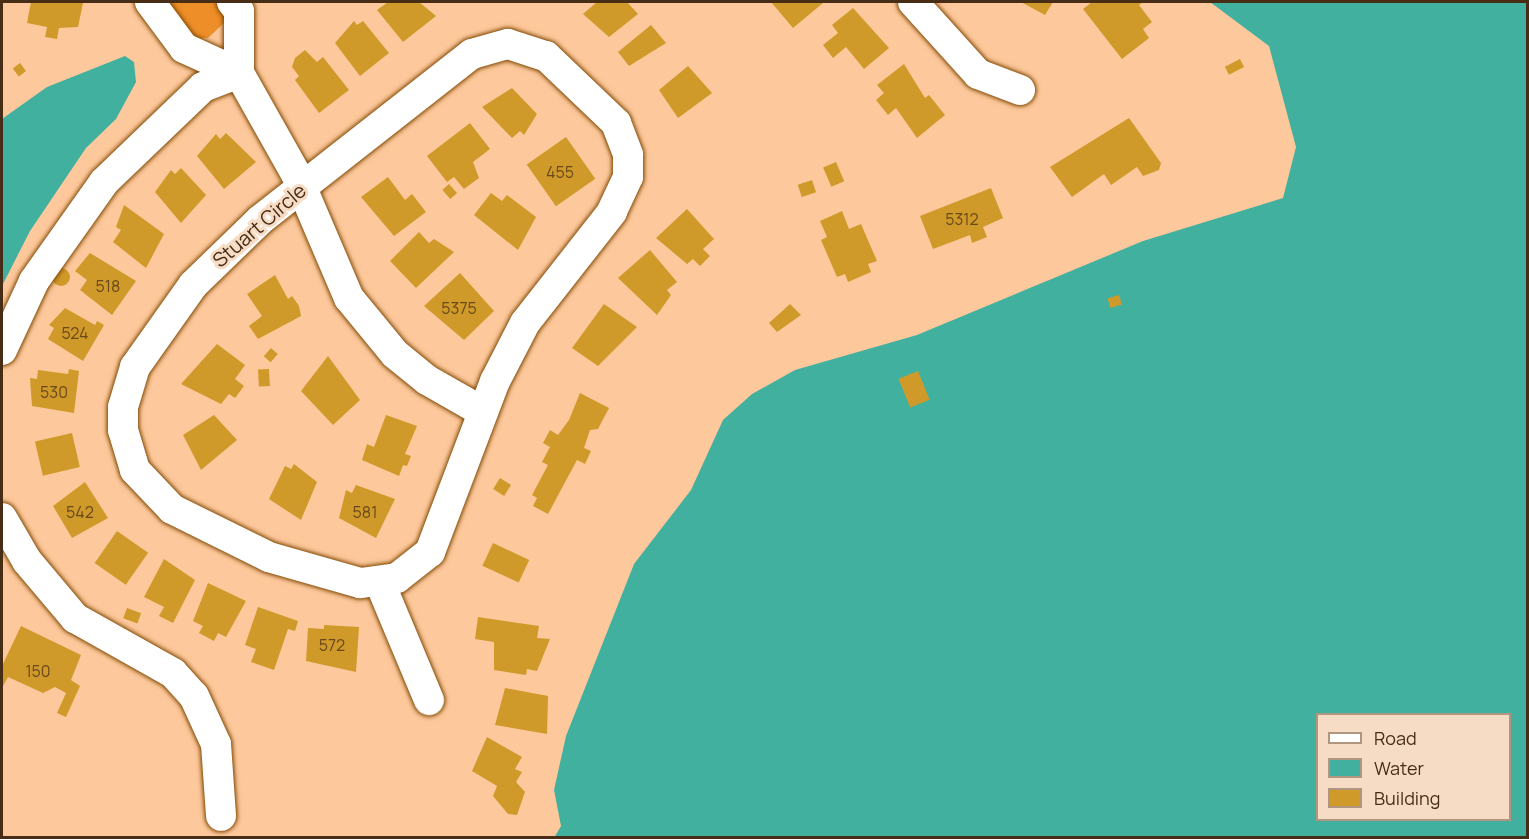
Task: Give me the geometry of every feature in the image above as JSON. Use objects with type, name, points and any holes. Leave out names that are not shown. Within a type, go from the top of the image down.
[{"type":"street","points":[[150,2],[184,48],[239,72]]},
{"type":"street","points":[[232,2],[239,11],[239,72],[302,187],[324,248],[366,324],[427,380],[483,412]]},
{"type":"street","points":[[913,2],[978,74],[1020,90]]},
{"type":"street","name":"Stuart Circle","points":[[519,46],[546,56],[615,123],[628,155],[621,199],[525,323],[483,412],[430,552],[417,566],[380,583],[310,572],[200,526],[148,489],[135,470],[123,430],[123,407],[135,367],[193,285],[302,187],[490,47],[519,46]]},
{"type":"street","points":[[2,350],[34,281],[104,182],[203,87],[239,72]]},
{"type":"street","points":[[2,518],[27,561],[75,618],[173,673],[194,696],[216,744],[221,816]]},
{"type":"street","points":[[380,583],[429,700]]},
{"type":"shaded area","points":[[163,2],[222,2],[225,22],[208,38],[193,38]]},
{"type":"water","points":[[1210,2],[1527,2],[1527,837],[554,838],[561,826],[554,790],[566,736],[634,564],[691,490],[723,420],[752,394],[795,370],[917,335],[1143,241],[1283,198],[1296,147],[1269,46]]},
{"type":"water","points":[[125,56],[134,62],[136,82],[116,119],[86,148],[30,231],[2,286],[2,119],[47,87]]},
{"type":"building","points":[[31,2],[83,3],[78,27],[59,28],[57,39],[45,37],[47,27],[27,23]]},
{"type":"building","points":[[388,2],[419,2],[436,16],[403,42],[377,10]]},
{"type":"building","points":[[597,2],[627,2],[638,14],[609,37],[583,14]]},
{"type":"building","points":[[771,2],[821,2],[823,3],[793,28]]},
{"type":"building","points":[[1021,2],[1053,2],[1045,15]]},
{"type":"building","points":[[1092,2],[1143,2],[1139,5],[1152,22],[1143,29],[1149,38],[1122,59],[1083,9]]},
{"type":"building","points":[[853,8],[889,48],[864,69],[846,47],[833,58],[823,45],[838,33],[832,25]]},
{"type":"building","points":[[354,21],[357,25],[363,21],[389,53],[360,76],[335,43]]},
{"type":"building","points":[[651,25],[666,43],[629,66],[618,52]]},
{"type":"building","points":[[305,50],[317,62],[323,57],[349,90],[319,113],[295,80],[299,76],[292,67],[295,58]]},
{"type":"building","points":[[1240,59],[1244,67],[1229,75],[1225,67]]},
{"type":"building","points":[[20,63],[26,71],[19,76],[13,68]]},
{"type":"building","points":[[904,64],[925,98],[929,95],[945,115],[917,138],[896,108],[888,115],[876,100],[884,93],[877,85]]},
{"type":"building","points":[[688,66],[712,93],[678,118],[659,90]]},
{"type":"building","points":[[512,88],[537,114],[524,135],[520,131],[512,138],[482,107]]},
{"type":"building","points":[[1129,118],[1161,163],[1159,170],[1143,176],[1137,167],[1111,185],[1104,174],[1072,197],[1050,167]]},
{"type":"building","points":[[470,123],[490,149],[473,162],[479,178],[464,189],[454,177],[447,182],[427,156]]},
{"type":"building","points":[[226,133],[256,162],[224,189],[197,156],[216,134],[220,139]]},
{"type":"building","points":[[566,137],[595,179],[556,206],[527,165]]},
{"type":"building","points":[[836,162],[844,181],[831,187],[823,167]]},
{"type":"building","points":[[181,168],[206,195],[181,223],[155,192],[171,170],[175,174]]},
{"type":"building","points":[[388,177],[405,200],[412,194],[426,212],[394,236],[361,197]]},
{"type":"building","points":[[812,180],[816,192],[802,197],[798,185]]},
{"type":"building","points":[[449,184],[457,193],[450,199],[442,190]]},
{"type":"building","points":[[991,188],[1003,218],[983,227],[987,237],[972,243],[970,235],[933,249],[920,216]]},
{"type":"building","points":[[491,193],[502,201],[507,195],[536,217],[518,250],[474,215]]},
{"type":"building","points":[[124,205],[164,234],[146,268],[113,242],[121,230],[116,227]]},
{"type":"building","points":[[687,209],[714,239],[703,249],[710,256],[700,266],[693,259],[687,264],[656,238]]},
{"type":"building","points":[[842,211],[849,229],[861,224],[877,261],[868,264],[871,272],[848,282],[845,274],[837,277],[821,240],[827,237],[820,221]]},
{"type":"building","points":[[419,232],[429,243],[434,239],[454,252],[416,288],[390,261]]},
{"type":"building","points":[[650,250],[677,282],[667,290],[671,295],[657,315],[618,278]]},
{"type":"building","points":[[90,253],[136,281],[112,315],[80,290],[87,280],[75,271]]},
{"type":"building","points":[[61,268],[67,271],[70,277],[67,283],[61,286],[55,283],[52,277],[55,271]]},
{"type":"building","points":[[460,273],[494,311],[464,340],[424,306]]},
{"type":"building","points":[[275,275],[288,299],[292,296],[299,306],[301,316],[258,339],[249,326],[262,316],[247,294]]},
{"type":"building","points":[[1119,295],[1122,305],[1110,308],[1108,299]]},
{"type":"building","points":[[604,304],[637,327],[598,366],[572,348]]},
{"type":"building","points":[[790,304],[801,315],[777,332],[769,323]]},
{"type":"building","points":[[65,308],[95,325],[97,321],[104,325],[83,361],[48,339],[54,328],[49,325]]},
{"type":"building","points":[[217,344],[245,365],[235,379],[244,386],[235,398],[229,394],[221,404],[181,384]]},
{"type":"building","points":[[271,348],[278,354],[271,362],[264,356]]},
{"type":"building","points":[[328,356],[360,400],[333,425],[301,391]]},
{"type":"building","points":[[69,369],[79,371],[74,413],[32,406],[30,378],[37,379],[38,370],[68,374]]},
{"type":"building","points":[[269,369],[270,386],[259,387],[258,370]]},
{"type":"building","points":[[918,371],[930,400],[910,408],[899,379]]},
{"type":"building","points":[[580,393],[609,408],[598,429],[590,430],[584,448],[591,451],[585,464],[577,460],[548,514],[533,506],[537,498],[532,495],[548,465],[542,462],[550,447],[543,443],[550,430],[558,435],[569,420]]},
{"type":"building","points":[[214,415],[237,440],[201,470],[183,435]]},
{"type":"building","points":[[386,415],[417,426],[405,454],[411,456],[407,466],[403,465],[399,476],[362,460],[367,444],[374,447]]},
{"type":"building","points":[[72,433],[80,467],[43,476],[35,442]]},
{"type":"building","points":[[294,464],[317,482],[301,520],[269,499],[285,466],[291,469]]},
{"type":"building","points":[[500,478],[511,485],[504,496],[493,489]]},
{"type":"building","points":[[85,482],[108,518],[72,538],[53,506]]},
{"type":"building","points":[[356,485],[395,499],[376,538],[339,518],[346,490],[352,493]]},
{"type":"building","points":[[117,531],[148,553],[126,585],[95,563]]},
{"type":"building","points":[[493,543],[529,560],[519,583],[482,566]]},
{"type":"building","points":[[164,559],[195,580],[173,623],[159,616],[164,607],[144,597]]},
{"type":"building","points":[[208,583],[246,601],[226,637],[218,633],[214,641],[199,633],[203,626],[193,621]]},
{"type":"building","points":[[258,607],[298,621],[295,631],[288,629],[274,670],[251,662],[256,649],[245,645]]},
{"type":"building","points":[[127,608],[141,613],[137,623],[123,618]]},
{"type":"building","points":[[478,617],[539,626],[537,638],[550,639],[537,671],[527,669],[526,675],[494,670],[494,642],[475,639]]},
{"type":"building","points":[[324,625],[359,627],[356,672],[306,661],[308,628],[324,629]]},
{"type":"building","points":[[21,626],[81,655],[71,680],[80,686],[66,717],[57,713],[66,693],[55,687],[43,693],[8,677],[2,688],[2,666]]},
{"type":"building","points":[[505,688],[548,696],[547,734],[495,725]]},
{"type":"building","points":[[487,737],[522,757],[515,769],[522,772],[516,782],[525,792],[517,815],[508,814],[493,796],[497,786],[472,771]]}]
